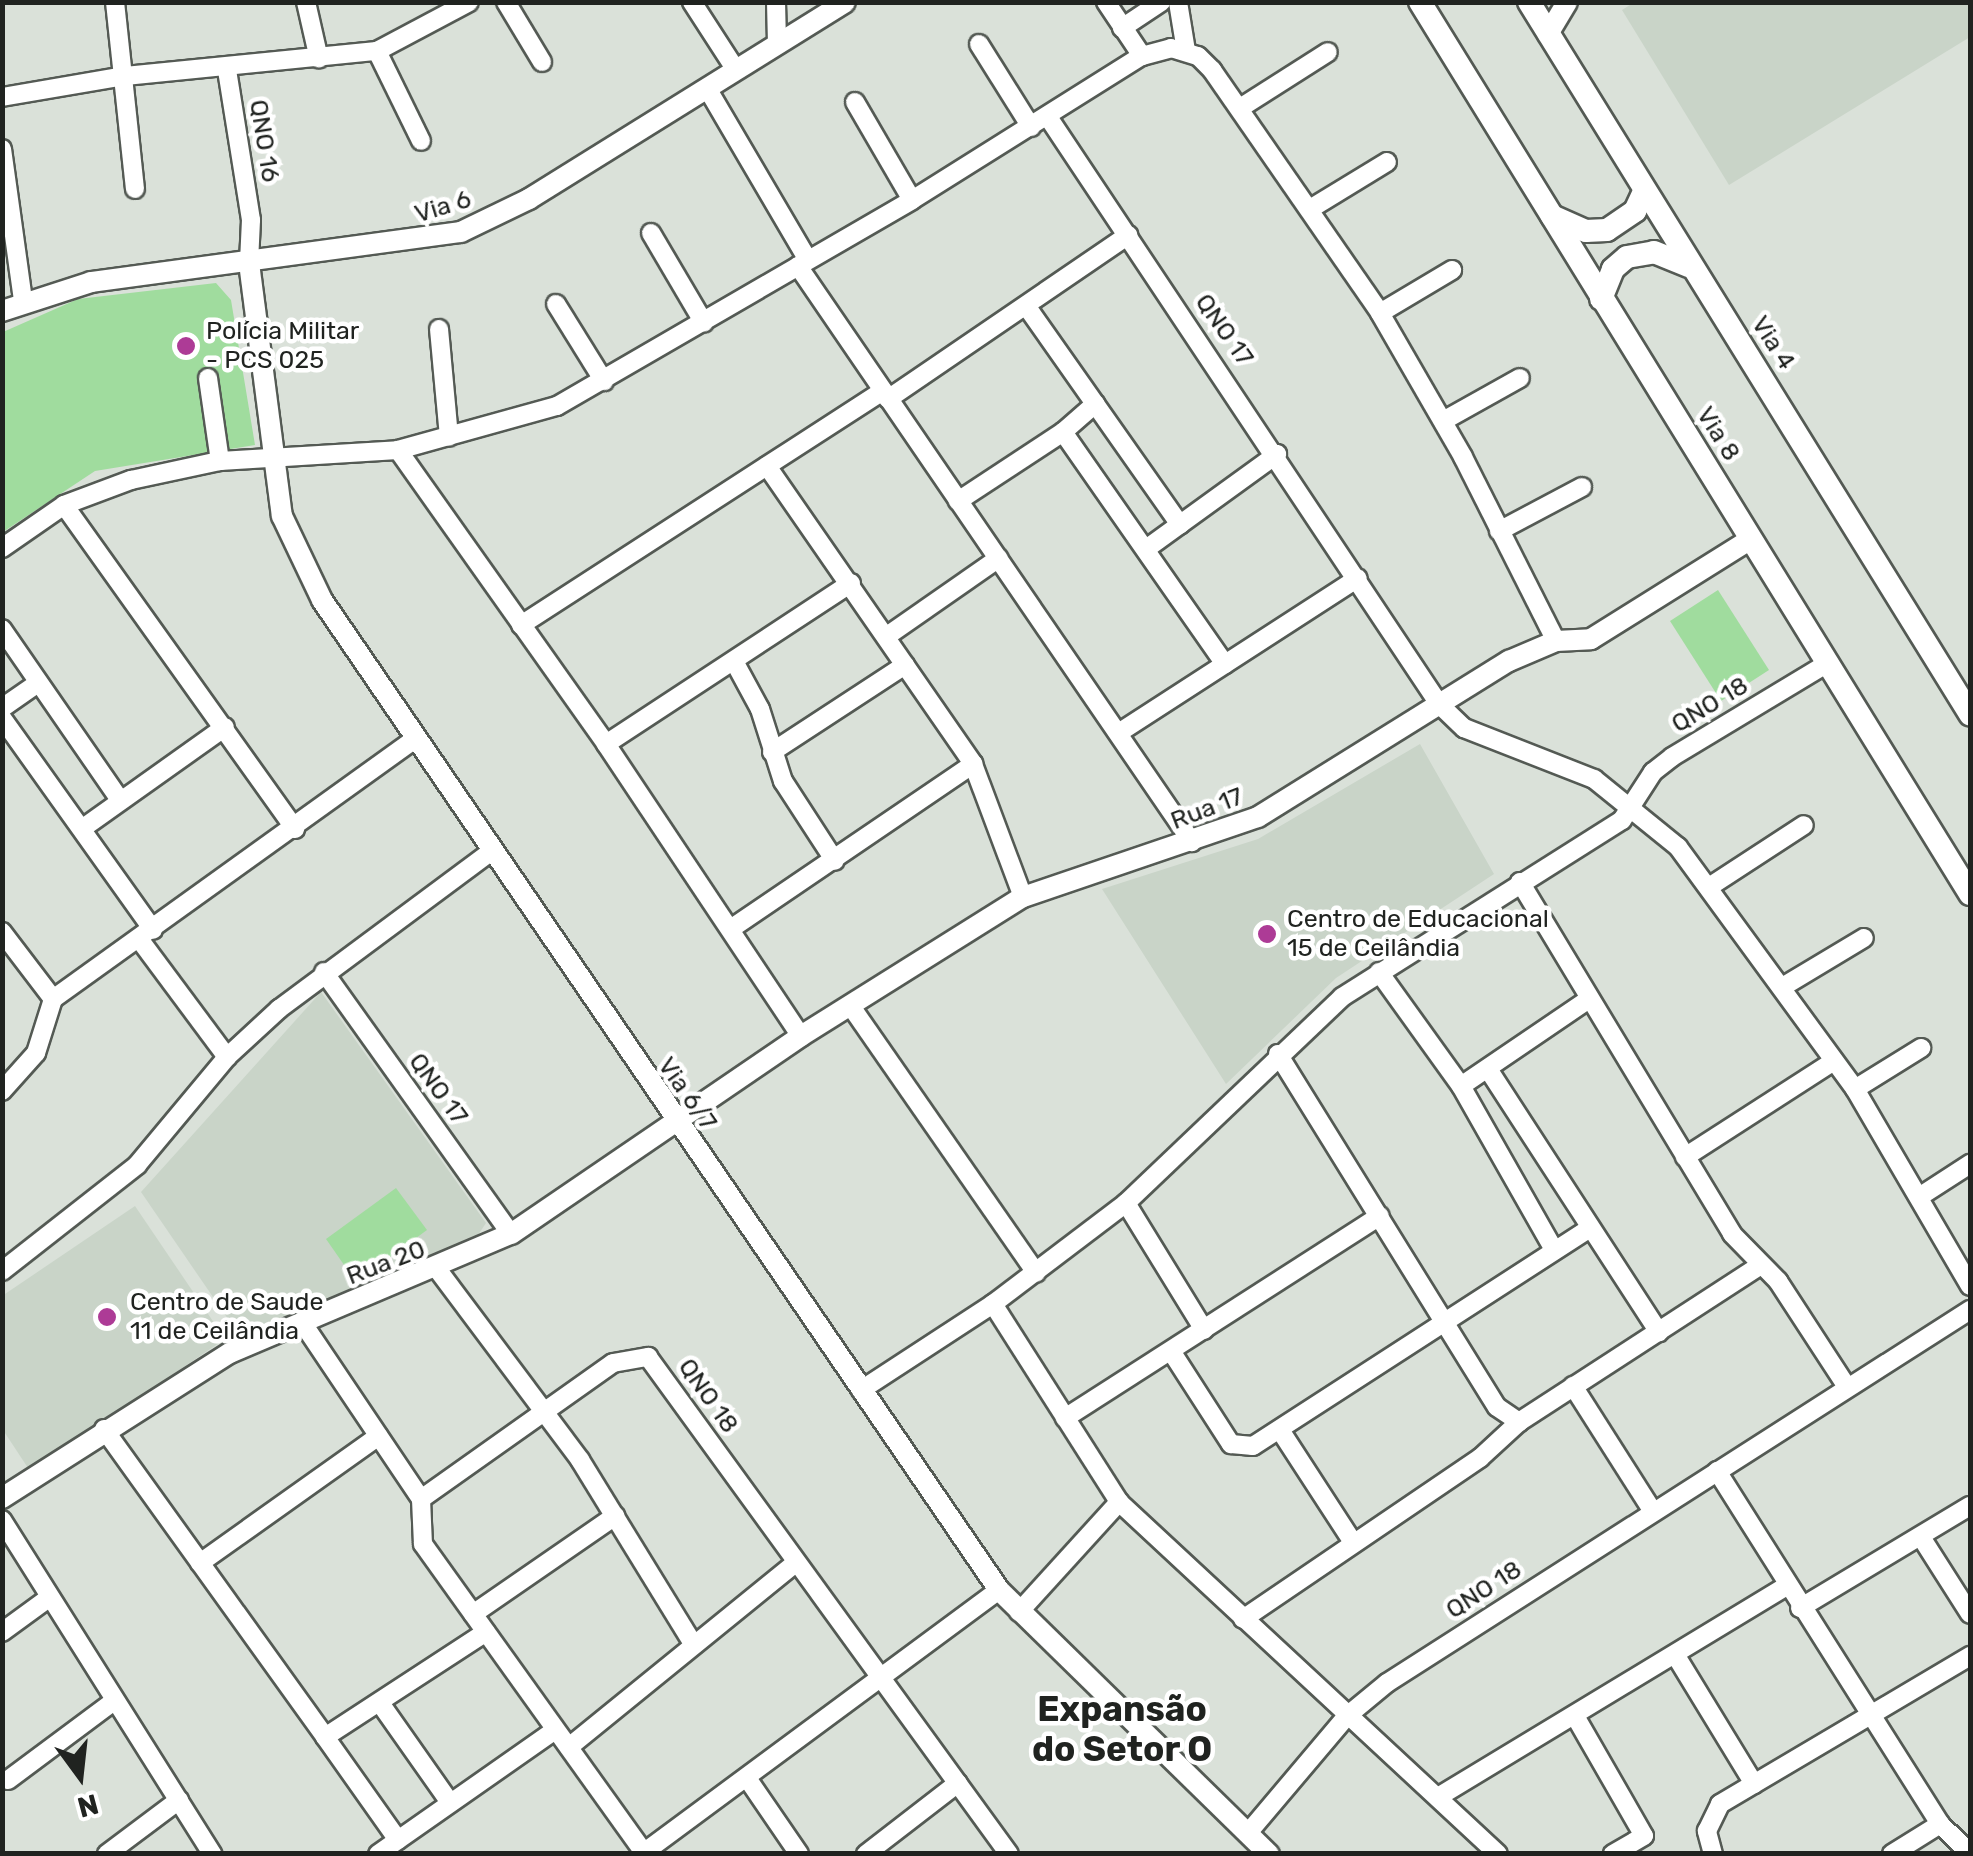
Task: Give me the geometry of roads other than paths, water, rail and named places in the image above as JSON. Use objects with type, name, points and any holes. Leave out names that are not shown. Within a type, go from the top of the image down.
[{"type":"main road","name":"Via 8","points":[[1420,2],[1601,299],[1968,882]]},
{"type":"main road","name":"Via 4","points":[[1528,2],[1970,714]]},
{"type":"main road","points":[[1552,216],[1586,231],[1608,230],[1635,211],[1644,192]]},
{"type":"main road","points":[[1601,299],[1613,269],[1627,257],[1654,252],[1689,266]]},
{"type":"street","points":[[115,2],[135,188]]},
{"type":"street","points":[[306,2],[319,59]]},
{"type":"street","name":"QNO 16","points":[[2,97],[125,76],[227,70],[376,52],[469,2]]},
{"type":"street","points":[[506,2],[542,62]]},
{"type":"street","points":[[692,2],[736,70]]},
{"type":"street","points":[[776,2],[777,44]]},
{"type":"street","name":"Via 6","points":[[2,311],[23,301],[91,282],[461,232],[529,199],[845,2]]},
{"type":"street","points":[[1106,2],[1142,56]]},
{"type":"street","points":[[1122,28],[1161,2]]},
{"type":"street","points":[[1178,2],[1186,51]]},
{"type":"street","points":[[1548,34],[1567,2]]},
{"type":"street","points":[[979,44],[1031,128]]},
{"type":"street","points":[[2,548],[64,505],[131,480],[220,461],[398,450],[557,406],[912,200],[1142,56],[1186,51],[1212,70],[1380,313],[1444,421],[1556,641]]},
{"type":"street","points":[[376,52],[422,140]]},
{"type":"street","points":[[1240,108],[1328,52]]},
{"type":"street","name":"QNO 16","points":[[227,70],[251,220],[249,263]]},
{"type":"street","points":[[707,88],[803,263],[886,395],[1192,842]]},
{"type":"street","points":[[855,102],[912,200]]},
{"type":"street","name":"QNO 17","points":[[1048,117],[1277,454],[1439,704]]},
{"type":"street","points":[[2,148],[23,301]]},
{"type":"street","points":[[1310,209],[1387,162]]},
{"type":"street","points":[[651,234],[704,323]]},
{"type":"street","points":[[521,625],[767,466],[1026,307],[1128,236]]},
{"type":"street","name":"Via 6/7","points":[[249,263],[271,460],[298,558],[492,852],[999,1590],[1269,1854]]},
{"type":"street","points":[[1380,313],[1452,270]]},
{"type":"street","points":[[556,304],[604,381]]},
{"type":"street","points":[[1026,307],[1180,525]]},
{"type":"street","points":[[438,329],[449,437]]},
{"type":"street","points":[[208,378],[220,461]]},
{"type":"street","points":[[1444,421],[1520,378]]},
{"type":"street","points":[[958,501],[1063,432],[1096,404]]},
{"type":"street","points":[[1063,432],[1225,664]]},
{"type":"street","points":[[398,450],[606,744],[801,1036]]},
{"type":"street","points":[[1146,549],[1277,454]]},
{"type":"street","points":[[767,466],[974,764],[1024,896]]},
{"type":"street","points":[[1499,531],[1582,487]]},
{"type":"street","points":[[64,505],[295,829]]},
{"type":"street","name":"Rua 17","points":[[678,1124],[801,1036],[1024,896],[1192,842],[1288,801],[1439,704],[1556,641],[1590,640],[1751,538]]},
{"type":"street","points":[[887,636],[999,558]]},
{"type":"street","points":[[1120,732],[1358,578]]},
{"type":"street","points":[[606,744],[734,664],[851,583]]},
{"type":"street","points":[[2,628],[120,800]]},
{"type":"street","name":"QNO 18","points":[[861,1390],[993,1304],[1126,1203],[1278,1054],[1380,972],[1636,807],[1653,772],[1672,757],[1828,663]]},
{"type":"street","points":[[734,664],[760,709],[783,781],[835,861]]},
{"type":"street","points":[[772,752],[905,664]]},
{"type":"street","points":[[2,708],[38,683]]},
{"type":"street","points":[[1439,704],[1464,728],[1594,779],[1636,807],[1710,886],[1855,1090],[1970,1286]]},
{"type":"street","points":[[2,718],[83,828],[227,1056]]},
{"type":"street","points":[[83,828],[225,727]]},
{"type":"street","points":[[2,1091],[36,1053],[53,1000],[417,738]]},
{"type":"street","points":[[732,928],[974,764]]},
{"type":"street","points":[[1710,886],[1804,825]]},
{"type":"street","points":[[2,1271],[138,1165],[227,1056],[324,972],[492,852]]},
{"type":"street","points":[[1520,882],[1685,1156],[1758,1266],[1778,1281],[1847,1387]]},
{"type":"street","points":[[2,932],[10,958],[53,1000]]},
{"type":"street","points":[[1784,986],[1864,938]]},
{"type":"street","name":"QNO 17","points":[[324,972],[512,1234]]},
{"type":"street","points":[[1380,972],[1461,1086],[1554,1250]]},
{"type":"street","points":[[1461,1086],[1589,999]]},
{"type":"street","points":[[850,1005],[1036,1273]]},
{"type":"street","points":[[1855,1090],[1921,1048]]},
{"type":"street","points":[[1278,1054],[1497,1407],[1519,1422]]},
{"type":"street","points":[[1685,1156],[1834,1061]]},
{"type":"street","points":[[1488,1069],[1659,1332]]},
{"type":"street","name":"Rua 20","points":[[2,1498],[174,1383],[302,1322],[438,1270],[512,1234],[678,1124]]},
{"type":"street","points":[[1919,1196],[1970,1164]]},
{"type":"street","points":[[1126,1203],[1204,1330]]},
{"type":"street","points":[[1065,1418],[1380,1216]]},
{"type":"street","points":[[1171,1352],[1231,1444],[1253,1446],[1444,1318],[1590,1228]]},
{"type":"street","points":[[1243,1619],[1352,1540],[1480,1458],[1519,1422],[1758,1266]]},
{"type":"street","points":[[438,1270],[542,1408],[615,1516],[694,1645]]},
{"type":"street","points":[[993,1304],[1119,1502],[1498,1854]]},
{"type":"street","name":"QNO 18","points":[[1248,1833],[1347,1716],[1386,1683],[1970,1310]]},
{"type":"street","points":[[302,1322],[421,1499],[417,1528],[423,1544],[644,1853],[999,1590]]},
{"type":"street","name":"QNO 18","points":[[421,1499],[542,1408],[614,1363],[648,1356],[794,1565],[1009,1854]]},
{"type":"street","points":[[1573,1386],[1652,1510]]},
{"type":"street","points":[[104,1429],[398,1840]]},
{"type":"street","points":[[1280,1430],[1352,1540]]},
{"type":"street","points":[[200,1563],[380,1436]]},
{"type":"street","points":[[1717,1471],[1785,1588],[1940,1824],[1970,1853]]},
{"type":"street","points":[[1019,1612],[1119,1502]]},
{"type":"street","points":[[1800,1608],[1970,1506]]},
{"type":"street","points":[[473,1614],[615,1516]]},
{"type":"street","points":[[2,1520],[212,1854]]},
{"type":"street","points":[[1921,1537],[1970,1614]]},
{"type":"street","points":[[569,1746],[679,1663],[694,1645],[794,1565]]},
{"type":"street","points":[[1438,1797],[1785,1588]]},
{"type":"street","points":[[2,1632],[50,1597]]},
{"type":"street","points":[[325,1737],[486,1632]]},
{"type":"street","points":[[1676,1656],[1754,1784]]},
{"type":"street","points":[[1713,1854],[1707,1831],[1713,1812],[1869,1712],[1970,1656]]},
{"type":"street","points":[[8,1780],[114,1700]]},
{"type":"street","points":[[380,1703],[449,1802]]},
{"type":"street","points":[[1575,1716],[1644,1836],[1614,1854]]},
{"type":"street","points":[[378,1854],[555,1730]]},
{"type":"street","points":[[747,1778],[799,1854]]},
{"type":"street","points":[[866,1854],[958,1783]]},
{"type":"street","points":[[107,1854],[179,1800]]},
{"type":"street","points":[[1892,1854],[1940,1824]]},
{"type":"place","name":"Polícia Militar - PCS 025","points":[[186,346]]},
{"type":"place","name":"Centro de Educacional 15 de Ceilândia","points":[[1267,934]]},
{"type":"place","name":"Centro de Saude 11 de Ceilândia","points":[[107,1317]]},
{"type":"district","name":"Expansão do Setor O","points":[[1122,1729]]}]
